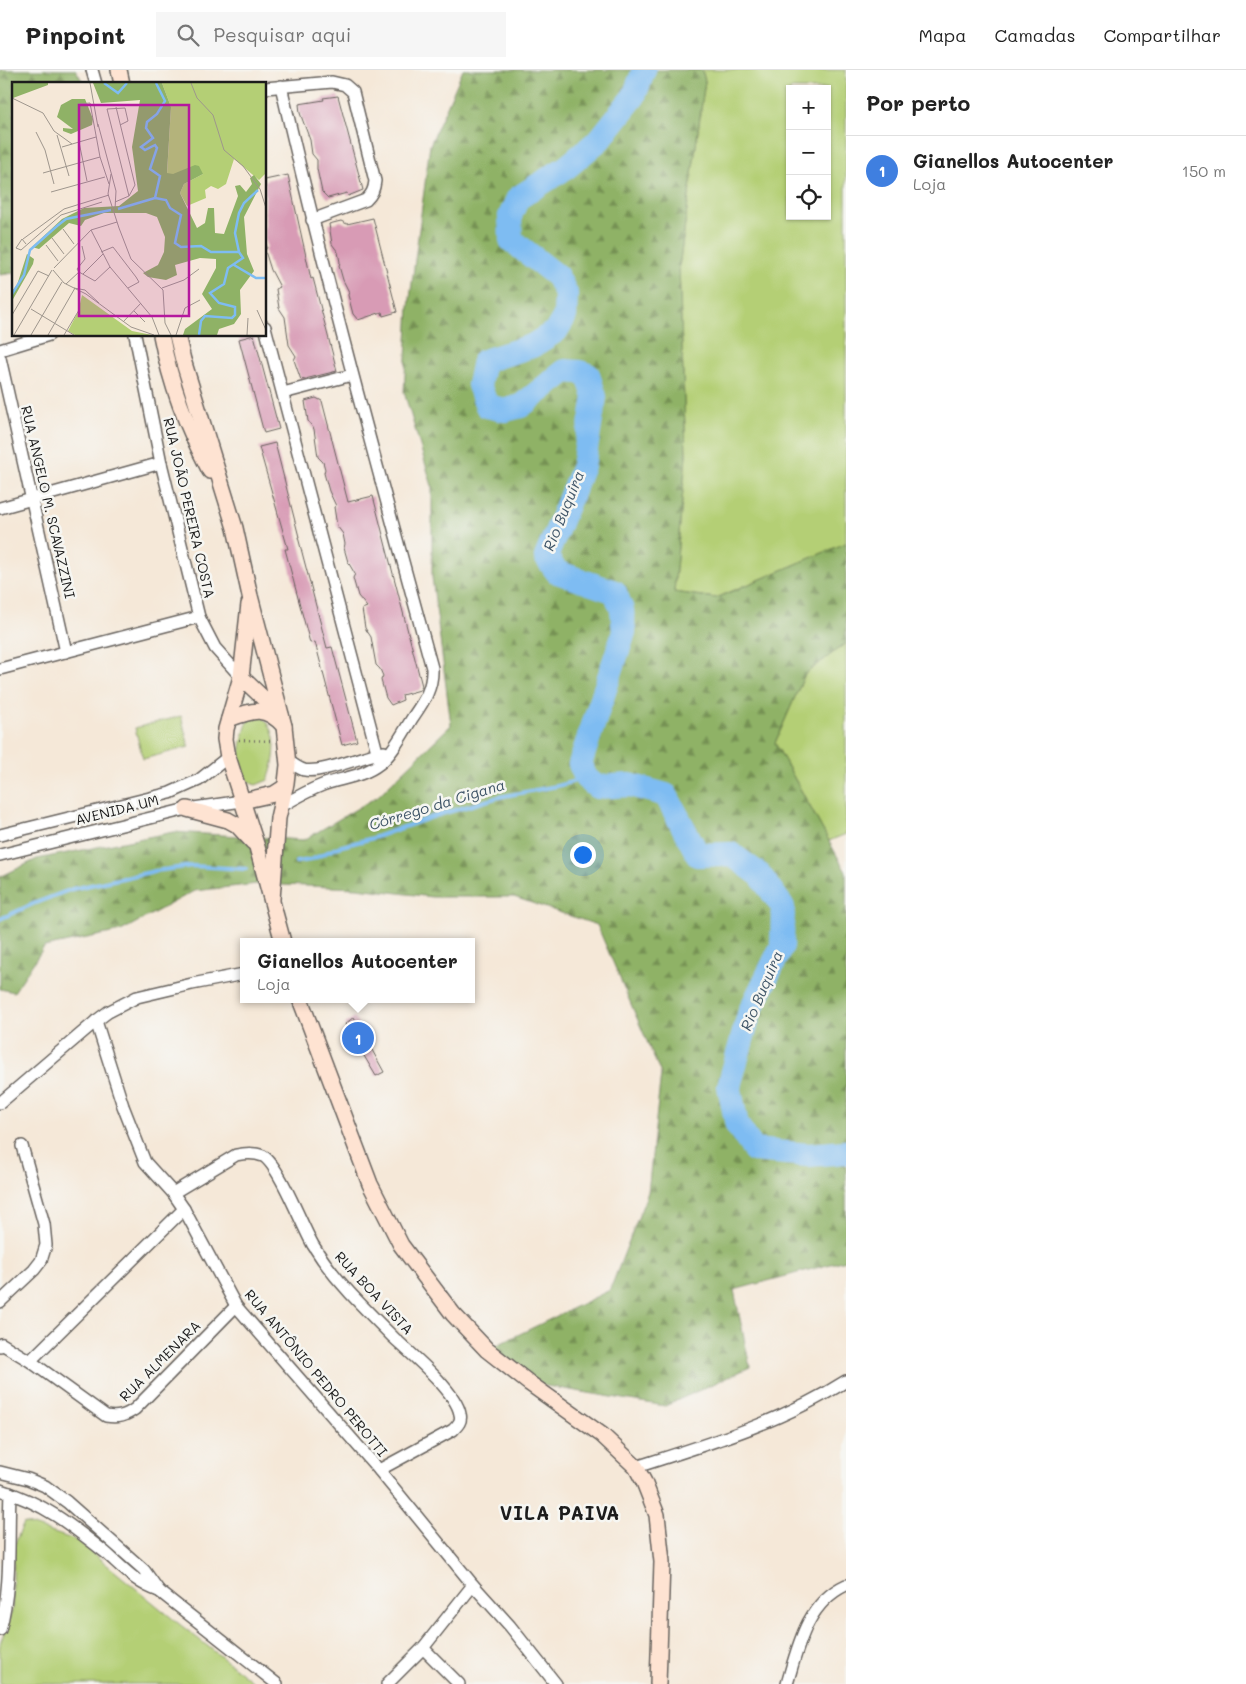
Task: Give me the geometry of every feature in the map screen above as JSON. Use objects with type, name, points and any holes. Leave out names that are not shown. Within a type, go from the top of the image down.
[{"type":"main road","points":[[161,336],[166,362],[180,408],[226,503]]},
{"type":"main road","points":[[177,336],[241,551],[250,596],[283,720],[287,760],[285,787],[280,807],[274,853],[272,899]]},
{"type":"main road","points":[[250,596],[241,677],[225,739],[228,756],[257,847],[282,938]]},
{"type":"main road","points":[[241,677],[283,720]]},
{"type":"main road","points":[[229,719],[248,712],[262,711],[283,720]]},
{"type":"main road","points":[[242,802],[266,797],[285,787]]},
{"type":"main road","points":[[187,809],[228,820],[238,825],[257,847]]},
{"type":"main road","points":[[302,1003],[370,1184],[400,1245],[453,1314],[487,1350],[602,1436],[636,1467],[652,1502],[659,1529],[662,1562],[658,1684]]},
{"type":"street","points":[[266,88],[332,82],[345,85],[353,92],[375,182],[372,194],[366,200],[312,220]]},
{"type":"street","points":[[280,807],[303,793],[361,773],[390,751],[425,700],[432,686],[432,668],[352,375],[312,220],[281,86]]},
{"type":"street","points":[[266,331],[379,758]]},
{"type":"street","points":[[0,350],[46,336]]},
{"type":"street","name":"RUA JOÃO PEREIRA COSTA","points":[[135,336],[161,463],[200,616],[215,648],[241,677]]},
{"type":"street","name":"RUA ANGELO M. SCAVAZZINI","points":[[0,358],[66,652]]},
{"type":"street","points":[[283,393],[352,375]]},
{"type":"street","points":[[0,508],[161,463]]},
{"type":"street","points":[[0,669],[200,616]]},
{"type":"street","points":[[0,835],[170,793],[200,780],[228,756]]},
{"type":"street","points":[[287,760],[298,767],[309,770],[379,758]]},
{"type":"street","name":"AVENIDA UM","points":[[0,855],[187,809],[242,802]]},
{"type":"street","points":[[0,1103],[108,1012],[137,997],[240,975]]},
{"type":"street","name":"RUA ANTÔNIO PEDRO PEROTTI","points":[[96,1021],[138,1146],[151,1170],[173,1193],[184,1209],[236,1306],[379,1470],[510,1626],[556,1684]]},
{"type":"street","points":[[0,1302],[34,1270],[40,1261],[46,1245],[44,1224],[22,1146]]},
{"type":"street","name":"RUA BOA VISTA","points":[[173,1193],[236,1155],[247,1153],[263,1156],[270,1163],[286,1190],[312,1243],[330,1271],[366,1310],[440,1381],[458,1406],[461,1419],[458,1425],[453,1430],[379,1470]]},
{"type":"street","points":[[30,1361],[184,1209]]},
{"type":"street","name":"RUA ALMENARA","points":[[1,1344],[30,1361],[106,1416],[117,1418],[135,1410],[236,1306]]},
{"type":"street","points":[[636,1467],[722,1439],[765,1422],[806,1404],[846,1381]]},
{"type":"street","points":[[0,1472],[28,1479],[44,1486],[67,1502],[144,1570],[159,1591],[277,1684]]},
{"type":"street","points":[[0,1630],[6,1610],[8,1590],[5,1492],[34,1502],[52,1512],[90,1540],[134,1579],[148,1588],[159,1591]]},
{"type":"street","points":[[387,1684],[423,1648],[473,1584]]},
{"type":"street","points":[[787,1684],[808,1620],[820,1604],[835,1590],[846,1586]]},
{"type":"street","points":[[423,1648],[459,1684]]},
{"type":"path","points":[[225,739],[286,742]]},
{"type":"green space","points":[[0,70],[76,70],[83,82],[12,82],[12,273],[0,275]]},
{"type":"green space","points":[[463,70],[702,70],[705,81],[679,267],[686,455],[674,592],[716,598],[846,543],[846,643],[805,674],[775,743],[846,872],[846,1260],[734,1290],[750,1367],[665,1406],[529,1383],[487,1350],[610,1290],[648,1192],[661,1074],[597,925],[514,897],[432,897],[357,888],[257,884],[194,891],[121,931],[44,947],[14,992],[0,989],[0,877],[37,859],[173,832],[304,840],[378,796],[451,725],[432,577],[432,486],[404,392],[409,306],[430,145]]},
{"type":"green space","points":[[702,70],[846,70],[846,543],[716,598],[674,592],[686,455],[679,267],[705,81]]},
{"type":"green space","points":[[846,643],[846,834],[829,841],[775,743],[805,674]]},
{"type":"green space","points":[[181,716],[189,747],[143,759],[135,728]]},
{"type":"green space","points":[[262,717],[272,730],[275,746],[273,764],[268,780],[256,785],[248,781],[243,774],[240,756],[243,735],[249,719]]},
{"type":"green space","points":[[24,1523],[78,1541],[256,1684],[0,1684],[0,1644],[12,1611],[14,1545]]},
{"type":"building","points":[[338,96],[363,190],[348,196],[347,193],[328,198],[322,192],[317,160],[312,154],[310,140],[300,113],[299,104]]},
{"type":"building","points":[[288,175],[311,279],[313,278],[337,371],[301,380],[294,360],[296,356],[289,345],[285,317],[279,308],[276,289],[280,287],[271,270],[266,254],[266,180]]},
{"type":"building","points":[[373,218],[397,312],[383,316],[382,312],[358,320],[353,314],[348,295],[349,292],[339,266],[338,252],[332,244],[329,224],[341,221],[347,224]]},
{"type":"building","points":[[254,336],[279,429],[264,433],[239,339]]},
{"type":"building","points":[[316,398],[322,401],[348,502],[373,496],[422,686],[420,690],[402,695],[403,700],[391,705],[386,698],[381,680],[383,676],[376,665],[371,637],[365,628],[362,609],[367,607],[358,596],[353,578],[355,574],[348,562],[344,548],[343,534],[337,526],[334,507],[336,506],[329,491],[323,462],[318,457],[314,429],[308,421],[305,401]]},
{"type":"building","points":[[275,443],[327,648],[332,647],[357,741],[342,745],[315,642],[310,643],[285,549],[288,549],[259,447]]},
{"type":"building","points":[[354,1017],[384,1072],[376,1076],[345,1024]]},
{"type":"waterway","name":"Rio Buquira","points":[[644,70],[634,96],[600,139],[567,167],[518,198],[510,216],[511,240],[557,276],[566,293],[565,316],[556,331],[532,346],[484,361],[479,385],[487,406],[505,410],[521,406],[565,371],[588,375],[595,397],[583,466],[546,557],[557,572],[615,592],[622,610],[624,632],[580,764],[586,778],[597,787],[630,785],[666,795],[698,855],[731,854],[760,875],[783,907],[782,946],[750,1011],[729,1086],[737,1125],[754,1150],[808,1155],[846,1152]]},
{"type":"waterway","name":"Córrego da Cigana","points":[[296,862],[311,860],[338,847],[373,838],[435,816],[499,797],[557,786],[586,778]]},
{"type":"waterway","name":"Córrego da Cigana","points":[[0,919],[72,889],[155,871],[192,866],[246,869]]},
{"type":"place","name":"Gianellos Autocenter","points":[[358,1038]]},
{"type":"district","name":"VILA PAIVA","points":[[560,1513]]}]
